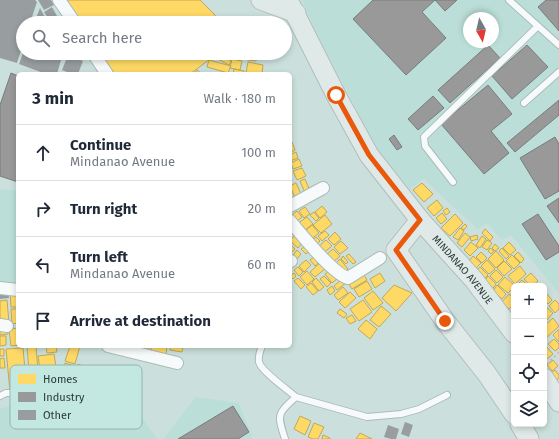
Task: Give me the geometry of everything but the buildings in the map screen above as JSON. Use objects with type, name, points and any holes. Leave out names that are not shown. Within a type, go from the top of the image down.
[{"type":"main road","points":[[261,0],[292,6]]},
{"type":"main road","name":"MINDANAO AVENUE","points":[[292,6],[336,95],[369,155],[420,220],[474,280],[511,329]]},
{"type":"main road","points":[[420,220],[388,254],[445,321],[487,374],[511,410]]},
{"type":"main road","points":[[547,383],[559,402]]},
{"type":"main road","points":[[522,427],[529,439]]},
{"type":"street","points":[[59,0],[70,16]]},
{"type":"street","points":[[98,60],[106,72]]},
{"type":"street","points":[[292,205],[323,188]]},
{"type":"street","points":[[292,223],[314,249],[341,276],[348,278],[388,254]]},
{"type":"street","points":[[0,288],[16,290]]},
{"type":"street","points":[[117,348],[178,362]]},
{"type":"lane","points":[[509,0],[559,45]]},
{"type":"lane","points":[[453,182],[425,146],[424,137],[538,26]]},
{"type":"lane","points":[[524,103],[559,72]]},
{"type":"lane","points":[[261,348],[258,356],[261,366],[277,382],[296,396],[367,417],[401,414],[419,409],[447,395]]},
{"type":"lane","points":[[0,396],[10,393]]},
{"type":"lane","points":[[285,439],[280,424],[280,416],[282,410],[296,396]]},
{"type":"path","points":[[547,363],[559,352]]},
{"type":"shaded area","points":[[302,0],[559,0],[559,294],[511,235],[502,240],[487,223],[478,229],[424,179],[410,189],[377,149],[314,28]]},
{"type":"shaded area","points":[[0,189],[16,191],[16,284],[0,282]]},
{"type":"shaded area","points":[[196,397],[239,403],[252,439],[163,439]]},
{"type":"shaded area","points":[[10,406],[10,429],[142,429],[142,417],[157,439],[0,439],[0,409]]},
{"type":"route","points":[[336,95],[369,155],[420,220],[396,250],[445,321]]}]
